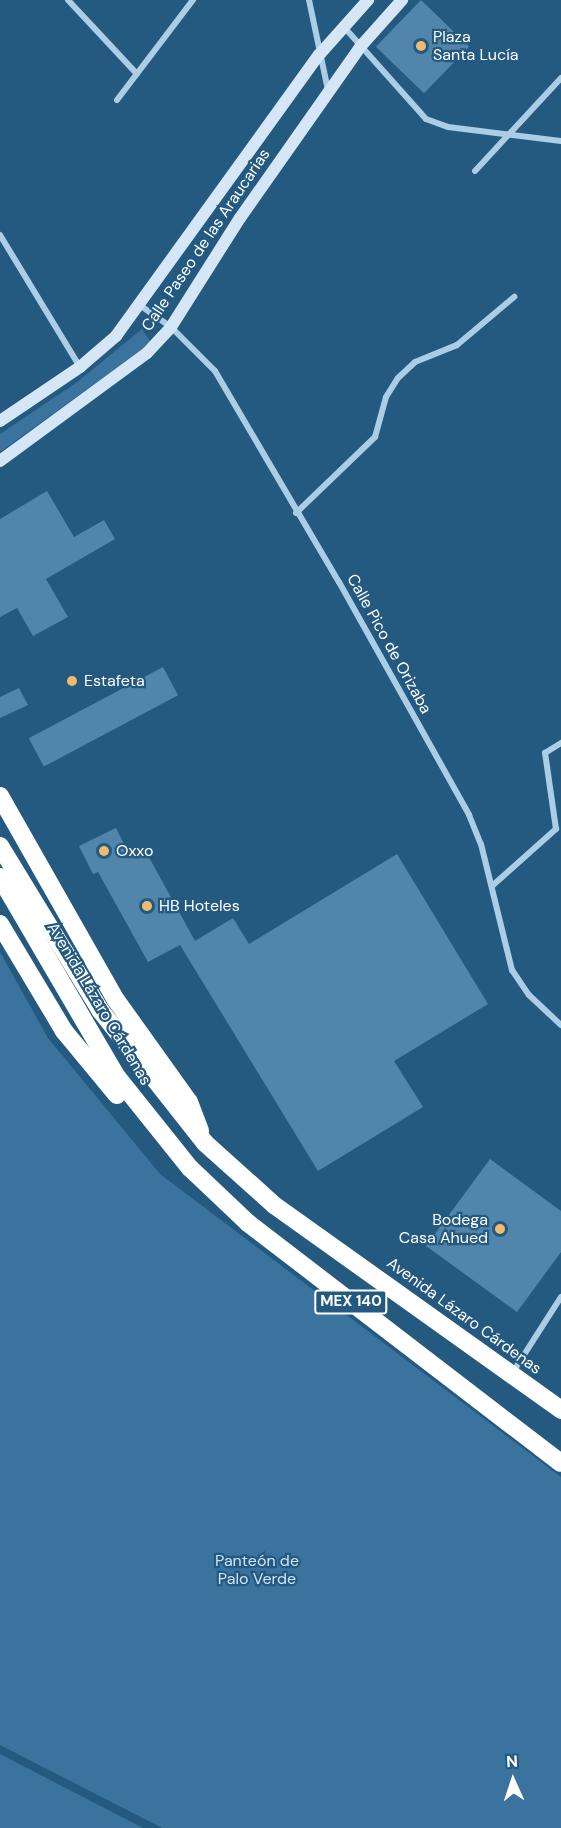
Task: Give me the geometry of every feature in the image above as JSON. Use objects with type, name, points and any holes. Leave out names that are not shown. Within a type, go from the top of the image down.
[{"type":"highway","points":[[0,796],[116,1000],[189,1102],[205,1143]]},
{"type":"highway","name":"Avenida Lázaro Cárdenas","points":[[0,846],[100,1010],[205,1143],[274,1205],[561,1410]]},
{"type":"highway","name":"Avenida Lázaro Cárdenas","points":[[0,877],[117,1077],[153,1127],[248,1222],[561,1463]]},
{"type":"highway","points":[[0,924],[64,1031],[119,1097],[153,1127]]},
{"type":"main road","name":"Calle Paseo de las Araucarias","points":[[0,421],[80,367],[116,336],[141,306],[319,55],[368,0]]},
{"type":"main road","name":"Calle Paseo de las Araucarias","points":[[0,460],[147,353],[171,327],[240,218],[361,46],[402,0]]},
{"type":"street","points":[[68,0],[137,74]]},
{"type":"street","points":[[117,100],[193,0]]},
{"type":"street","points":[[309,0],[329,93]]},
{"type":"street","points":[[344,27],[426,119],[448,127],[561,141]]},
{"type":"street","points":[[475,171],[561,78]]},
{"type":"street","points":[[0,235],[80,367]]},
{"type":"street","points":[[296,513],[375,437],[386,397],[398,378],[415,362],[457,345],[514,297]]},
{"type":"street","name":"Calle Pico de Orizaba","points":[[141,306],[171,327],[215,371],[296,513],[339,582],[469,815],[492,886],[512,970],[529,995],[561,1025]]},
{"type":"street","points":[[492,886],[556,829],[546,753],[561,742]]},
{"type":"street","points":[[512,1374],[561,1296]]},
{"type":"green space","points":[[142,329],[151,343],[0,452],[0,434],[76,383]]},
{"type":"green space","name":"Panteón de Palo Verde","points":[[0,952],[48,1038],[160,1174],[561,1477],[561,1828],[162,1828],[0,1745]]},
{"type":"green space","points":[[0,1754],[143,1828],[0,1828]]},
{"type":"building","name":"Plaza Santa Lucía","points":[[421,0],[469,47],[424,93],[376,47]]},
{"type":"building","points":[[47,491],[74,537],[104,520],[115,539],[46,579],[68,617],[33,636],[17,608],[0,617],[0,519]]},
{"type":"building","points":[[163,667],[178,695],[44,767],[29,738]]},
{"type":"building","points":[[19,688],[28,705],[0,718],[0,697]]},
{"type":"building","points":[[116,828],[131,858],[145,850],[195,941],[233,918],[249,944],[397,854],[488,1004],[394,1061],[423,1107],[318,1171],[180,945],[148,962],[98,872],[93,874],[79,846]]},
{"type":"building","name":"Bodega Casa Ahued","points":[[490,1159],[561,1211],[561,1252],[517,1312],[426,1246]]},
{"type":"place","name":"Plaza Santa Lucía","points":[[421,46]]},
{"type":"place","name":"Estafeta","points":[[72,681]]},
{"type":"place","name":"Oxxo","points":[[104,851]]},
{"type":"place","name":"HB Hoteles","points":[[147,906]]},
{"type":"place","name":"Bodega Casa Ahued","points":[[500,1229]]}]
